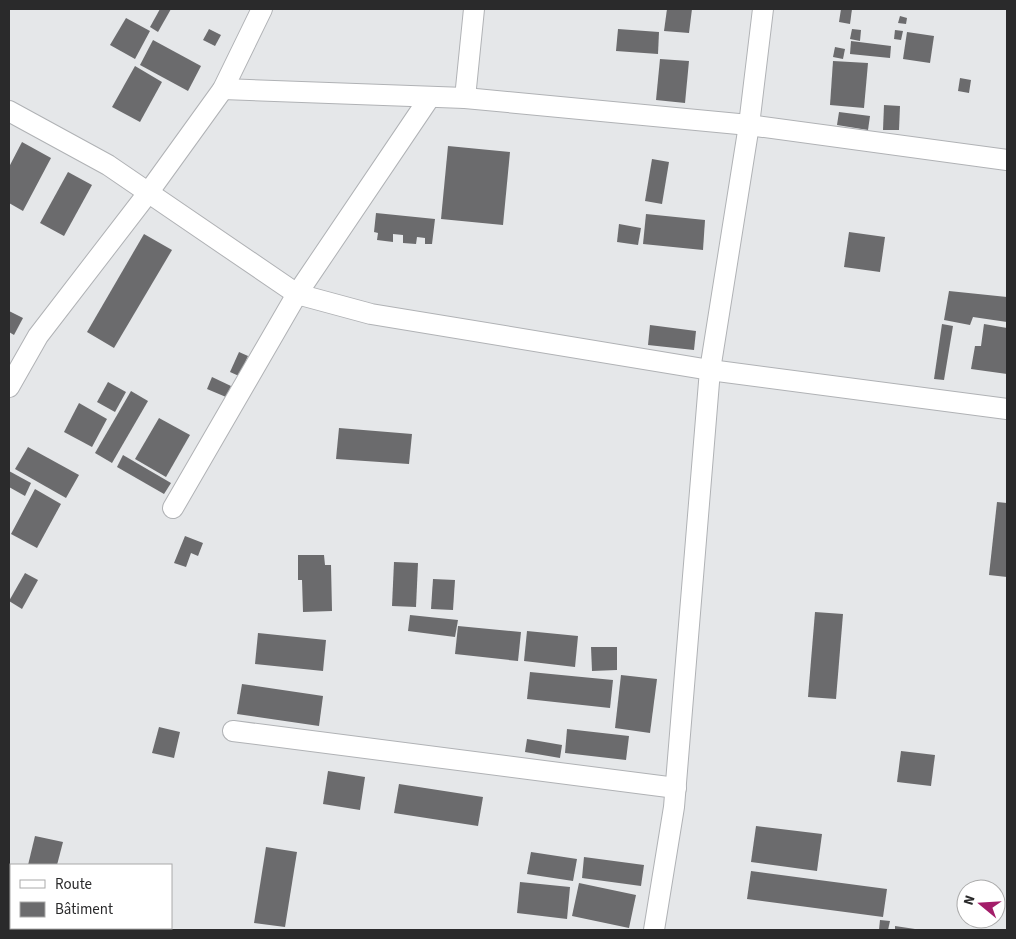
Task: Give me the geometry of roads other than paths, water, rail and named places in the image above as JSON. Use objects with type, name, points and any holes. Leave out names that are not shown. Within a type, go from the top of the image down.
[{"type":"street","points":[[9,387],[38,336],[148,193],[223,88],[262,9]]},
{"type":"street","points":[[465,98],[474,9]]},
{"type":"street","points":[[654,930],[676,788],[710,370],[749,125],[763,9]]},
{"type":"street","points":[[223,88],[465,98],[749,125],[1007,160]]},
{"type":"street","points":[[173,508],[297,294],[430,97]]},
{"type":"street","points":[[9,111],[108,165],[297,294],[371,314],[710,370],[1007,409]]},
{"type":"street","points":[[233,731],[676,788]]}]
